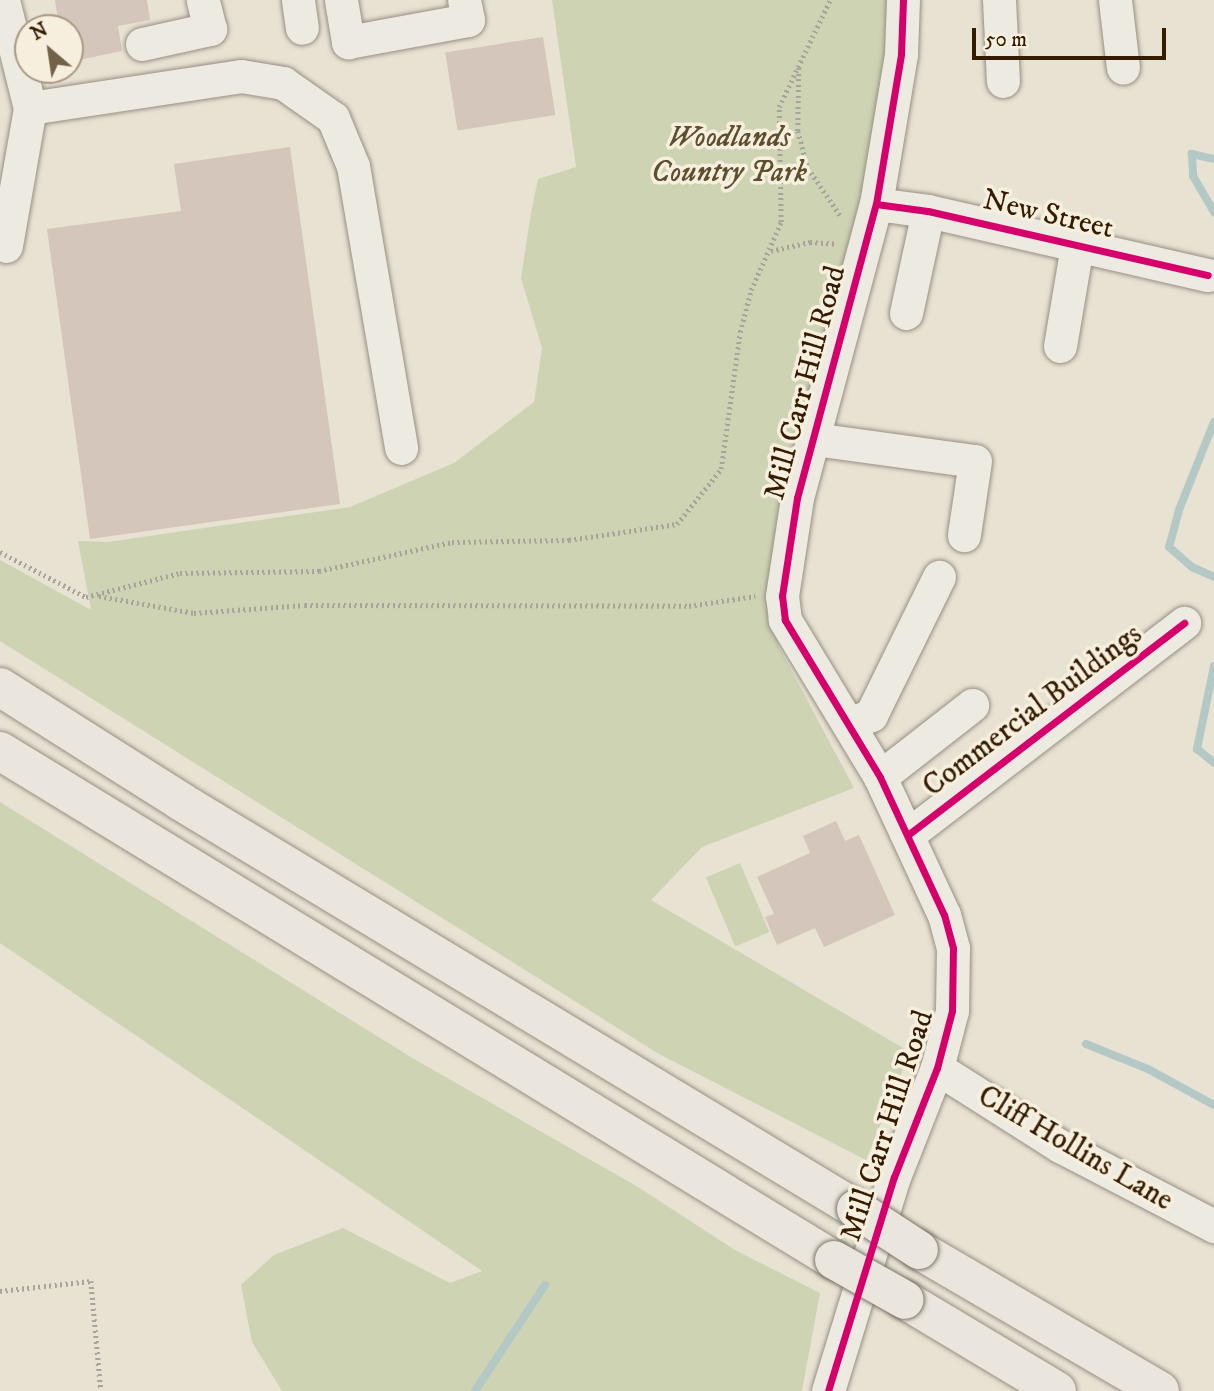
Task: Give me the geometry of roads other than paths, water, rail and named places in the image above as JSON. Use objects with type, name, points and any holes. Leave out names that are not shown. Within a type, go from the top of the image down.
[{"type":"highway","points":[[0,687],[180,801],[856,1209],[919,1250],[1160,1391]]},
{"type":"highway","points":[[0,751],[834,1260],[1058,1391]]},
{"type":"street","points":[[3,0],[30,108],[6,238]]},
{"type":"street","points":[[142,44],[209,29],[203,0]]},
{"type":"street","points":[[341,0],[348,42],[468,20],[464,0]]},
{"type":"street","name":"Mill Carr Hill Road","points":[[828,1391],[894,1177],[937,1068],[952,1011],[953,948],[909,834],[849,724],[785,620],[782,596],[797,498],[814,439],[856,234],[876,204],[901,54],[902,0]]},
{"type":"street","points":[[999,0],[1003,82]]},
{"type":"street","points":[[1115,0],[1123,68]]},
{"type":"street","points":[[30,108],[241,76],[283,83],[333,118],[354,166],[401,449]]},
{"type":"street","name":"New Street","points":[[876,204],[928,211],[1208,275]]},
{"type":"street","points":[[906,313],[928,211]]},
{"type":"street","points":[[1060,346],[1077,245]]},
{"type":"street","points":[[814,439],[975,461],[964,535]]},
{"type":"street","points":[[849,724],[871,715],[939,577]]},
{"type":"street","name":"Commercial Buildings","points":[[909,834],[1184,624]]},
{"type":"street","points":[[880,778],[972,705]]},
{"type":"street","name":"Cliff Hollins Lane","points":[[937,1068],[1060,1146],[1214,1226]]},
{"type":"waterway","points":[[1214,159],[1192,154],[1193,176],[1214,212]]},
{"type":"waterway","points":[[1214,422],[1179,510],[1169,547],[1192,567],[1214,577]]},
{"type":"waterway","points":[[1214,666],[1197,749],[1214,763]]},
{"type":"waterway","points":[[1086,1044],[1148,1069],[1214,1105]]},
{"type":"waterway","points":[[475,1391],[545,1285]]},
{"type":"park label","name":"Woodlands Country Park","points":[[729,155]]}]
